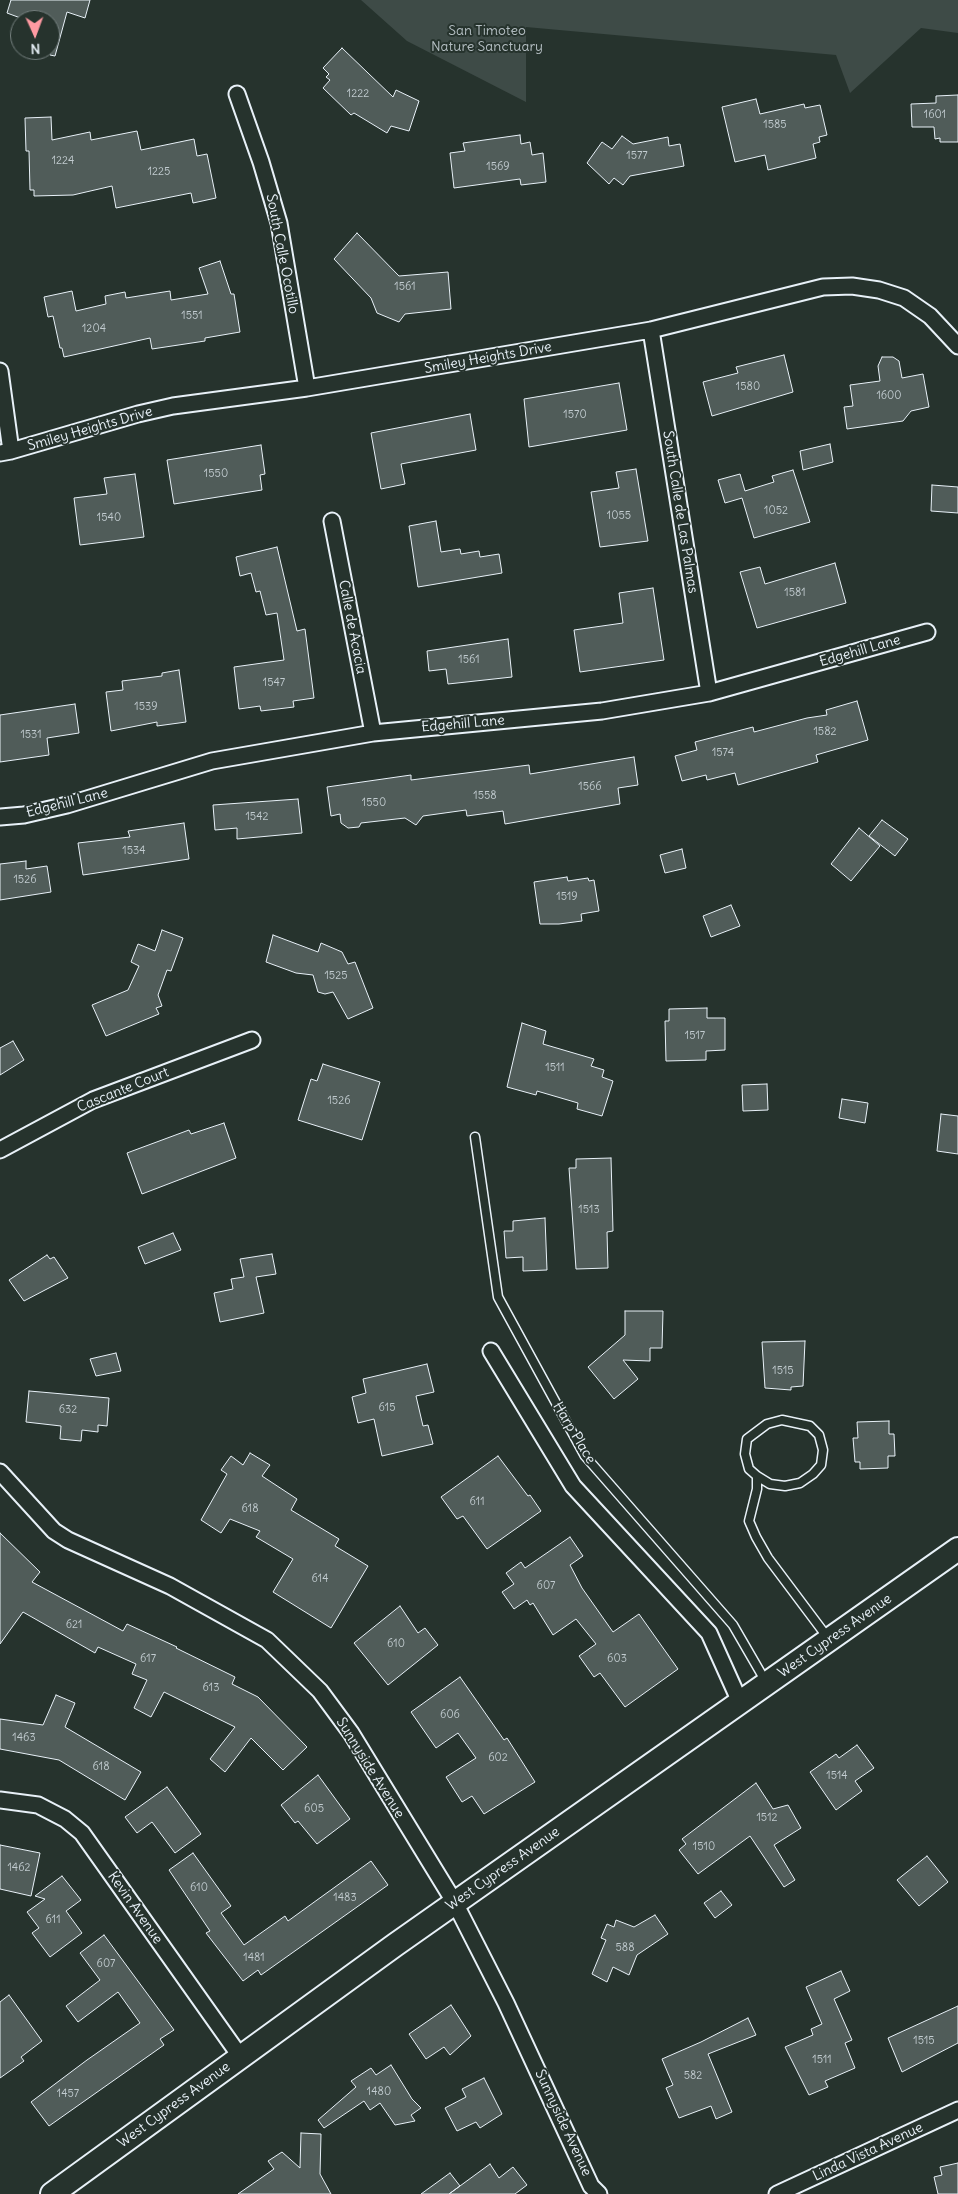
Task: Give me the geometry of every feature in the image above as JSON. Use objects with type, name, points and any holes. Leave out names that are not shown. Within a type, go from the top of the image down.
[{"type":"main road","name":"West Cypress Avenue","points":[[52,2194],[240,2056],[454,1903],[958,1549]]},
{"type":"street","name":"South Calle Ocotillo","points":[[237,94],[261,162],[279,223],[307,388]]},
{"type":"street","name":"Smiley Heights Drive","points":[[6,452],[138,414],[173,406],[307,388],[651,330],[823,287],[852,286],[879,290],[904,298],[930,316],[958,346]]},
{"type":"street","name":"South Calle de Las Palmas","points":[[651,330],[709,694]]},
{"type":"street","points":[[0,371],[6,452]]},
{"type":"street","name":"Calle de Acacia","points":[[332,521],[372,733]]},
{"type":"street","name":"Edgehill Lane","points":[[0,817],[67,805],[212,761],[372,733],[602,711],[709,694],[927,632]]},
{"type":"street","name":"Cascante Court","points":[[0,1150],[93,1100],[252,1040]]},
{"type":"street","name":"Harp Place","points":[[491,1351],[573,1486],[708,1633],[740,1702]]},
{"type":"street","name":"Sunnyside Avenue","points":[[0,1472],[54,1530],[68,1540],[170,1586],[267,1640],[278,1648],[320,1690],[351,1733],[454,1903],[506,2003],[591,2186],[599,2194]]},
{"type":"street","name":"Kevin Avenue","points":[[0,1800],[38,1805],[65,1820],[82,1833],[240,2056]]},
{"type":"street","name":"Linda Vista Avenue","points":[[777,2194],[958,2110]]},
{"type":"lane","name":"Harp Place","points":[[475,1137],[498,1297],[585,1456],[733,1625],[767,1683]]},
{"type":"lane","points":[[757,1476],[770,1484],[785,1486],[800,1483],[821,1465],[823,1450],[820,1435],[810,1426],[782,1420],[767,1424],[747,1439],[745,1454],[749,1469],[757,1476],[757,1489],[749,1520],[756,1537],[768,1558],[829,1640]]},
{"type":"green space","name":"San Timoteo Nature Sanctuary","points":[[361,0],[958,0],[958,33],[921,28],[850,93],[836,55],[526,27],[526,102],[407,41]]},
{"type":"building","points":[[11,0],[90,0],[85,18],[67,12],[60,38],[60,10],[10,10],[10,14],[7,13]]},
{"type":"building","points":[[342,48],[393,97],[396,90],[419,101],[409,131],[391,126],[387,133],[354,113],[351,115],[323,88],[330,80],[326,77],[329,74],[323,68]]},
{"type":"building","points":[[958,95],[958,142],[940,142],[940,138],[935,139],[934,127],[912,127],[911,104],[936,103],[936,96]]},
{"type":"building","points":[[756,99],[760,114],[804,104],[805,108],[820,105],[827,135],[819,137],[820,142],[813,144],[816,158],[768,170],[765,155],[735,162],[722,107]]},
{"type":"building","points":[[51,117],[52,140],[90,132],[91,140],[137,131],[141,150],[194,139],[197,156],[207,154],[216,198],[193,203],[191,193],[116,208],[112,186],[73,195],[34,196],[34,190],[30,190],[29,151],[26,151],[25,118]]},
{"type":"building","points":[[520,135],[521,144],[530,142],[532,155],[543,153],[546,182],[521,185],[520,179],[454,188],[450,153],[465,151],[463,143]]},
{"type":"building","points":[[622,136],[633,144],[668,137],[669,146],[680,144],[684,166],[630,176],[623,185],[614,178],[609,184],[587,163],[602,142],[612,149]]},
{"type":"building","points":[[357,233],[399,276],[448,272],[451,309],[405,314],[399,322],[377,313],[371,298],[334,259]]},
{"type":"building","points":[[220,261],[231,294],[234,294],[240,332],[205,338],[205,341],[152,349],[150,338],[64,357],[62,348],[60,348],[53,316],[48,317],[44,297],[72,291],[76,311],[106,304],[105,296],[125,292],[126,298],[170,291],[171,300],[208,294],[199,268]]},
{"type":"building","points":[[784,355],[793,392],[712,416],[703,382],[738,373],[736,367]]},
{"type":"building","points":[[882,357],[893,357],[899,361],[902,378],[923,374],[929,407],[911,411],[903,421],[847,429],[844,407],[853,406],[850,385],[880,381],[878,366]]},
{"type":"building","points":[[619,383],[627,430],[529,447],[524,399]]},
{"type":"building","points":[[470,414],[476,450],[401,464],[405,484],[381,489],[371,433]]},
{"type":"building","points":[[830,444],[833,462],[803,470],[800,451]]},
{"type":"building","points":[[261,445],[265,474],[260,475],[262,490],[174,504],[167,460]]},
{"type":"building","points":[[636,469],[648,541],[600,547],[591,492],[619,488],[616,472]]},
{"type":"building","points":[[793,470],[810,522],[754,538],[742,498],[725,503],[718,480],[740,474],[745,491],[774,482],[772,476]]},
{"type":"building","points":[[135,474],[144,537],[80,545],[74,498],[107,494],[104,478]]},
{"type":"building","points":[[932,485],[958,487],[958,513],[931,511]]},
{"type":"building","points":[[436,521],[441,552],[460,549],[461,554],[479,551],[480,557],[499,554],[502,573],[418,587],[409,526]]},
{"type":"building","points":[[277,547],[297,631],[305,629],[314,698],[293,701],[294,707],[261,711],[260,706],[239,709],[234,667],[284,660],[277,613],[266,615],[260,591],[256,592],[251,573],[240,576],[236,557]]},
{"type":"building","points":[[835,563],[846,603],[757,628],[740,572],[760,567],[765,584]]},
{"type":"building","points":[[653,588],[664,660],[580,672],[574,630],[623,623],[619,593]]},
{"type":"building","points":[[508,639],[512,677],[448,684],[446,669],[429,671],[427,651]]},
{"type":"building","points":[[179,670],[186,722],[157,726],[157,722],[111,731],[106,692],[123,690],[122,681],[162,676],[162,673]]},
{"type":"building","points":[[857,701],[868,740],[816,755],[818,762],[738,785],[735,773],[707,780],[706,775],[682,781],[675,756],[697,750],[695,742],[753,727],[754,732],[807,718],[827,715],[826,710]]},
{"type":"building","points":[[75,704],[79,733],[47,738],[49,755],[0,762],[0,715]]},
{"type":"building","points":[[634,757],[638,785],[618,788],[620,804],[505,824],[503,811],[467,816],[466,810],[423,816],[416,825],[405,818],[361,823],[359,827],[348,828],[341,823],[340,814],[331,816],[327,787],[411,775],[411,780],[529,765],[530,774]]},
{"type":"building","points":[[298,799],[302,833],[237,839],[237,828],[215,830],[213,805]]},
{"type":"building","points":[[882,820],[908,839],[895,856],[869,836]]},
{"type":"building","points":[[184,823],[189,859],[83,875],[78,843],[130,837],[128,831]]},
{"type":"building","points":[[859,828],[880,846],[851,881],[831,864]]},
{"type":"building","points":[[682,849],[686,868],[665,873],[660,855]]},
{"type":"building","points":[[26,861],[26,869],[47,866],[51,892],[0,900],[0,864]]},
{"type":"building","points":[[567,877],[568,881],[588,878],[589,881],[594,880],[599,911],[581,914],[582,921],[540,924],[534,882]]},
{"type":"building","points":[[731,905],[740,926],[711,937],[703,916]]},
{"type":"building","points":[[162,930],[183,938],[171,971],[167,970],[158,995],[162,1006],[156,1008],[159,1014],[106,1036],[92,1005],[128,990],[139,966],[131,962],[138,944],[155,951]]},
{"type":"building","points":[[273,935],[318,952],[321,943],[342,952],[348,964],[355,962],[373,1008],[348,1019],[333,992],[325,994],[318,992],[313,975],[296,973],[266,962]]},
{"type":"building","points":[[707,1008],[707,1018],[725,1018],[725,1050],[706,1051],[706,1060],[666,1061],[665,1021],[669,1021],[669,1009]]},
{"type":"building","points":[[522,1023],[546,1031],[543,1044],[594,1059],[591,1066],[604,1070],[602,1077],[613,1081],[602,1116],[577,1109],[578,1103],[537,1091],[536,1095],[507,1087]]},
{"type":"building","points":[[13,1041],[24,1060],[0,1075],[0,1048]]},
{"type":"building","points":[[323,1064],[380,1082],[362,1140],[298,1120],[311,1079],[317,1081]]},
{"type":"building","points":[[767,1084],[768,1110],[743,1111],[742,1085]]},
{"type":"building","points":[[842,1099],[868,1103],[865,1123],[839,1118]]},
{"type":"building","points":[[941,1114],[958,1116],[958,1154],[937,1151]]},
{"type":"building","points":[[224,1123],[236,1158],[142,1194],[127,1153],[189,1130],[191,1134]]},
{"type":"building","points":[[611,1158],[613,1231],[607,1232],[608,1268],[576,1269],[569,1168],[576,1168],[576,1159]]},
{"type":"building","points":[[545,1218],[547,1270],[523,1271],[523,1257],[506,1258],[504,1231],[513,1231],[513,1221]]},
{"type":"building","points":[[173,1233],[181,1250],[145,1264],[138,1247]]},
{"type":"building","points":[[272,1254],[276,1274],[256,1277],[264,1313],[220,1322],[214,1293],[233,1289],[231,1279],[244,1277],[240,1259]]},
{"type":"building","points":[[47,1255],[50,1259],[54,1257],[68,1278],[24,1301],[9,1280]]},
{"type":"building","points":[[625,1311],[663,1311],[662,1348],[650,1348],[650,1361],[623,1360],[638,1379],[614,1399],[588,1367],[625,1335]]},
{"type":"building","points":[[805,1341],[803,1386],[791,1387],[791,1390],[765,1388],[762,1342]]},
{"type":"building","points":[[116,1353],[121,1371],[96,1376],[90,1359]]},
{"type":"building","points":[[427,1364],[434,1392],[416,1396],[423,1426],[428,1425],[433,1444],[382,1456],[374,1419],[358,1423],[352,1397],[366,1393],[363,1379]]},
{"type":"building","points":[[29,1391],[109,1398],[107,1426],[98,1425],[98,1432],[82,1430],[81,1441],[60,1439],[61,1426],[26,1422]]},
{"type":"building","points":[[889,1421],[889,1434],[894,1434],[895,1456],[888,1456],[888,1468],[860,1469],[860,1462],[855,1462],[853,1438],[858,1438],[857,1422]]},
{"type":"building","points":[[250,1453],[270,1465],[262,1476],[297,1499],[291,1510],[339,1539],[335,1546],[368,1566],[331,1628],[273,1592],[293,1559],[256,1537],[260,1531],[230,1519],[221,1533],[201,1520],[227,1474],[221,1470],[231,1456],[243,1465]]},
{"type":"building","points":[[498,1456],[541,1511],[487,1549],[463,1516],[457,1519],[441,1497]]},
{"type":"building","points":[[0,1533],[40,1572],[32,1582],[123,1631],[127,1624],[235,1677],[232,1684],[258,1697],[307,1747],[283,1770],[251,1738],[225,1772],[210,1759],[235,1727],[164,1692],[151,1717],[134,1708],[147,1680],[132,1674],[136,1664],[98,1647],[95,1653],[23,1612],[0,1644]]},
{"type":"building","points":[[570,1537],[583,1556],[570,1565],[582,1588],[613,1632],[639,1614],[678,1669],[625,1707],[600,1673],[594,1677],[579,1656],[596,1644],[576,1619],[553,1635],[533,1603],[530,1605],[527,1600],[514,1609],[502,1592],[514,1584],[506,1573],[521,1562],[525,1568]]},
{"type":"building","points":[[400,1606],[418,1633],[425,1628],[438,1645],[388,1685],[354,1643]]},
{"type":"building","points":[[460,1677],[504,1740],[507,1738],[535,1782],[484,1814],[472,1796],[462,1802],[446,1777],[476,1758],[458,1733],[436,1748],[411,1712]]},
{"type":"building","points":[[56,1695],[75,1703],[65,1727],[141,1772],[125,1800],[59,1760],[0,1749],[0,1719],[43,1725]]},
{"type":"building","points":[[857,1745],[874,1768],[855,1781],[862,1791],[836,1810],[810,1772],[836,1754],[839,1758]]},
{"type":"building","points":[[318,1775],[350,1819],[317,1844],[298,1821],[295,1823],[281,1805]]},
{"type":"building","points":[[756,1783],[773,1809],[788,1805],[801,1828],[774,1845],[795,1880],[784,1887],[750,1836],[698,1874],[679,1850],[686,1844],[682,1839]]},
{"type":"building","points":[[167,1787],[201,1834],[175,1853],[152,1822],[137,1833],[125,1817]]},
{"type":"building","points":[[0,1845],[40,1853],[31,1896],[0,1889]]},
{"type":"building","points":[[193,1853],[231,1906],[221,1913],[244,1945],[285,1916],[288,1921],[371,1861],[388,1885],[261,1975],[258,1970],[243,1981],[206,1933],[210,1931],[169,1870]]},
{"type":"building","points":[[927,1856],[948,1882],[919,1906],[897,1880]]},
{"type":"building","points":[[62,1876],[81,1900],[66,1911],[82,1933],[50,1957],[32,1933],[39,1928],[27,1912],[45,1899],[35,1896]]},
{"type":"building","points":[[721,1891],[732,1905],[715,1918],[704,1903]]},
{"type":"building","points":[[655,1915],[668,1934],[637,1955],[629,1975],[613,1967],[607,1982],[592,1974],[606,1940],[601,1938],[607,1924],[614,1927],[616,1920],[634,1927]]},
{"type":"building","points":[[104,1935],[174,2030],[160,2039],[164,2045],[49,2126],[31,2102],[140,2023],[118,1992],[78,2022],[66,2006],[100,1980],[80,1953]]},
{"type":"building","points":[[841,1971],[850,1991],[834,1999],[852,2040],[845,2043],[855,2068],[825,2081],[828,2087],[809,2095],[785,2047],[813,2035],[811,2029],[822,2024],[806,1987]]},
{"type":"building","points":[[9,1995],[42,2041],[21,2057],[24,2061],[0,2078],[0,2002]]},
{"type":"building","points":[[451,2005],[471,2036],[450,2055],[444,2047],[426,2059],[409,2034]]},
{"type":"building","points":[[958,2006],[958,2043],[902,2072],[888,2038]]},
{"type":"building","points":[[748,2018],[756,2035],[708,2054],[732,2112],[716,2119],[711,2106],[679,2118],[666,2088],[673,2085],[662,2059]]},
{"type":"building","points":[[391,2065],[412,2099],[421,2108],[411,2115],[415,2121],[395,2125],[380,2103],[370,2110],[364,2101],[324,2128],[318,2120],[356,2087],[351,2081],[371,2068],[376,2075]]},
{"type":"building","points":[[484,2078],[502,2114],[480,2128],[476,2122],[457,2131],[445,2108],[466,2097],[462,2089]]},
{"type":"building","points":[[301,2133],[321,2134],[320,2174],[331,2194],[238,2194],[274,2169],[268,2161],[282,2152],[300,2168]]},
{"type":"building","points":[[958,2163],[958,2194],[938,2194],[934,2177],[942,2175],[940,2167]]},
{"type":"building","points":[[490,2164],[499,2178],[513,2167],[527,2185],[515,2194],[449,2194]]},
{"type":"building","points":[[450,2173],[460,2186],[449,2194],[421,2194]]}]
